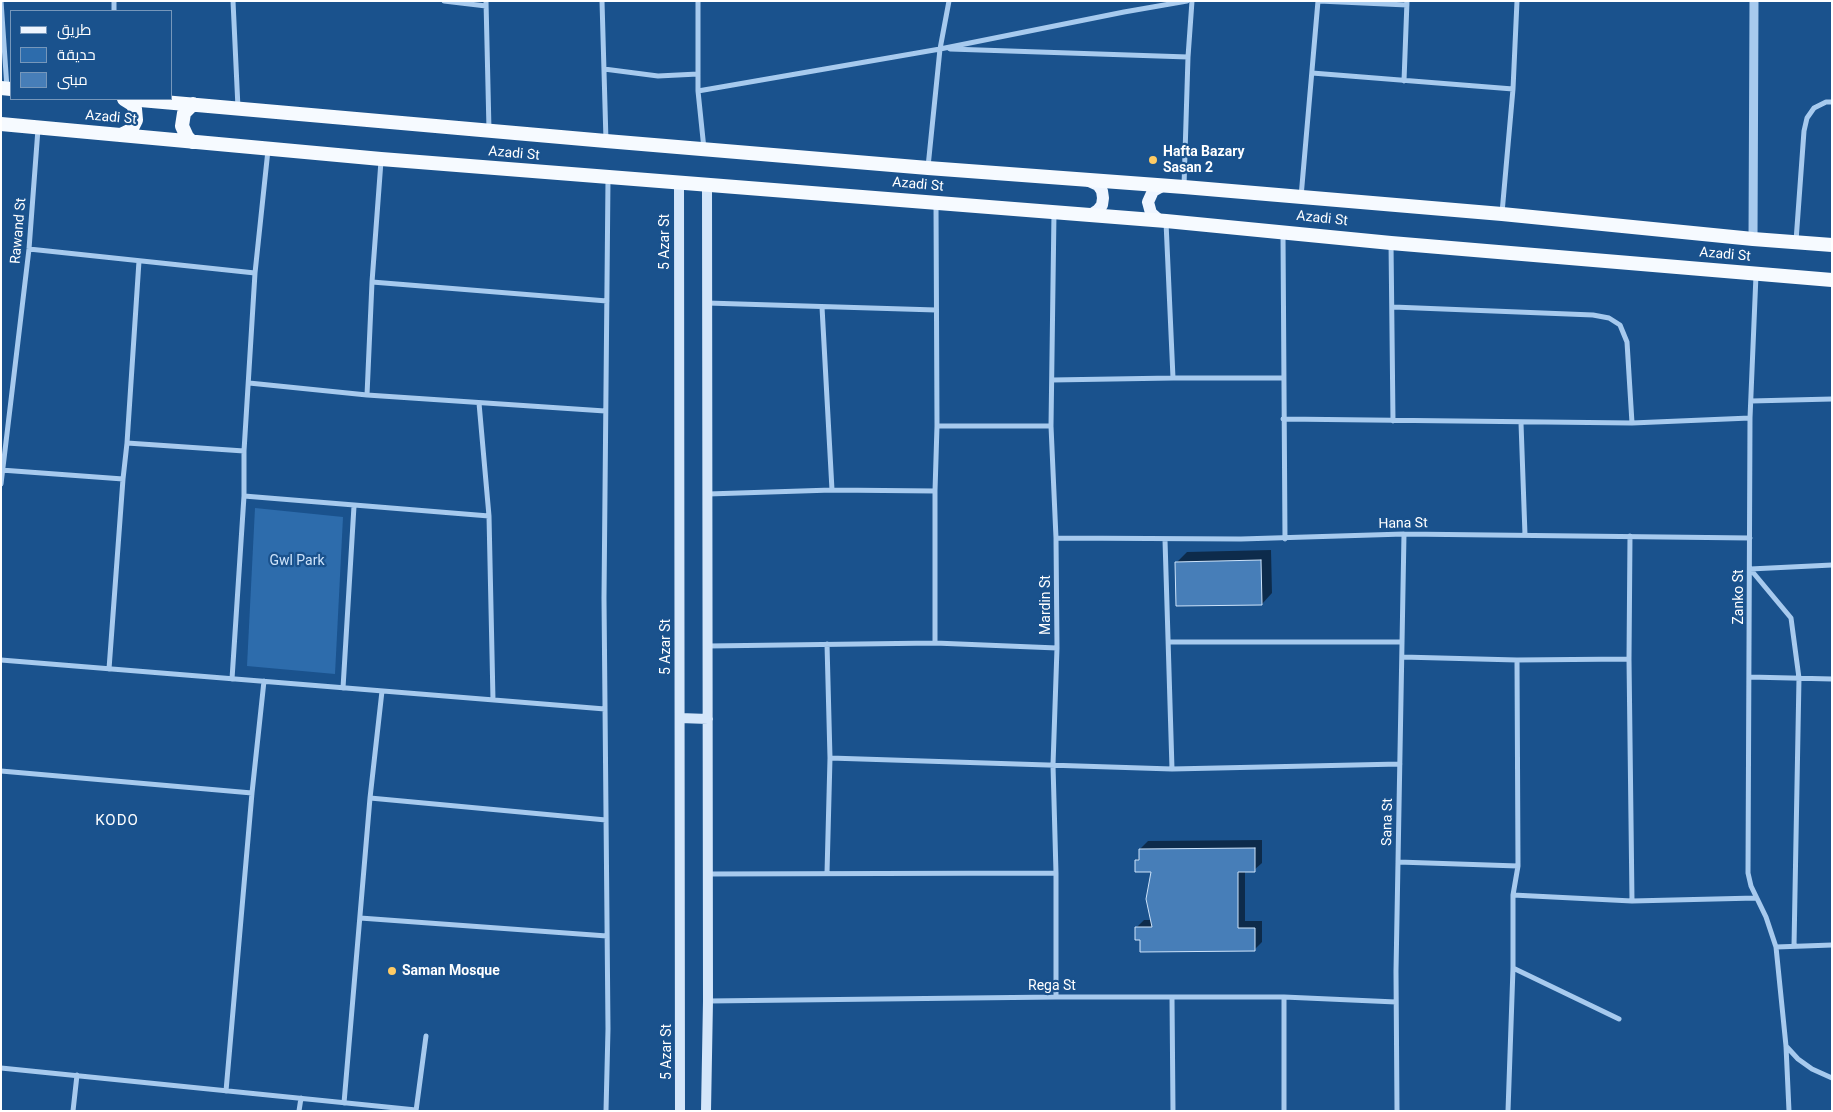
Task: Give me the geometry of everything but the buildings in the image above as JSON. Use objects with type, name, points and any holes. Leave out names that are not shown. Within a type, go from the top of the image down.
[{"type":"highway","points":[[121,135],[131,130],[136,120],[135,109],[132,104],[126,100]]},
{"type":"highway","name":"Azadi St","points":[[142,100],[928,168],[1164,185],[1502,214],[1753,240],[1832,245]]},
{"type":"highway","points":[[192,142],[182,126],[184,113],[193,104]]},
{"type":"highway","name":"Azadi St","points":[[1,124],[381,159],[1163,221],[1391,243],[1832,280]]},
{"type":"main road","points":[[1085,215],[1092,214],[1098,210],[1103,198],[1102,191],[1098,185],[1086,180]]},
{"type":"main road","name":"5 Azar St","points":[[679,183],[680,1111]]},
{"type":"main road","points":[[706,1111],[708,1001],[707,185]]},
{"type":"main road","points":[[1163,221],[1151,214],[1148,202],[1153,191],[1164,185]]},
{"type":"main road","points":[[680,718],[708,719]]},
{"type":"street","points":[[1,1],[6,88]]},
{"type":"street","points":[[232,1],[238,108]]},
{"type":"street","points":[[444,1],[486,4],[489,130]]},
{"type":"street","points":[[602,1],[606,141]]},
{"type":"street","points":[[698,1],[698,91],[704,149]]},
{"type":"street","points":[[928,168],[940,49],[949,1]]},
{"type":"street","points":[[698,91],[940,49],[1187,1]]},
{"type":"street","points":[[1184,187],[1188,57],[1192,1]]},
{"type":"street","points":[[1301,197],[1318,1],[1407,3],[1404,81]]},
{"type":"street","points":[[1502,214],[1513,90],[1517,1]]},
{"type":"street","points":[[1753,240],[1754,1]]},
{"type":"street","points":[[940,49],[1188,57]]},
{"type":"street","points":[[604,69],[658,76],[698,74]]},
{"type":"street","points":[[1312,73],[1513,90]]},
{"type":"street","points":[[1795,242],[1807,118],[1814,108],[1826,102],[1832,102]]},
{"type":"street","name":"Rawand St","points":[[1,484],[29,249],[39,128]]},
{"type":"street","points":[[232,679],[244,496],[244,451],[255,273],[268,149]]},
{"type":"street","points":[[367,395],[372,282],[381,159]]},
{"type":"street","points":[[606,1111],[608,1029],[605,411],[608,178]]},
{"type":"street","points":[[935,643],[937,426],[936,203]]},
{"type":"street","name":"Mardin St","points":[[1054,213],[1051,426],[1056,538],[1057,648],[1053,765],[1056,873],[1056,997]]},
{"type":"street","points":[[1163,221],[1173,378]]},
{"type":"street","points":[[1283,232],[1285,539]]},
{"type":"street","points":[[1391,243],[1393,421]]},
{"type":"street","points":[[29,249],[255,273]]},
{"type":"street","points":[[109,669],[139,261]]},
{"type":"street","name":"Zanko St","points":[[1756,274],[1750,418],[1748,873],[1776,947],[1786,1046],[1789,1111]]},
{"type":"street","points":[[372,282],[607,301]]},
{"type":"street","points":[[707,303],[936,310]]},
{"type":"street","points":[[822,307],[832,490]]},
{"type":"street","points":[[1393,307],[1593,315],[1609,318],[1620,325],[1627,342],[1632,424]]},
{"type":"street","points":[[1052,380],[1283,378]]},
{"type":"street","points":[[249,383],[367,395],[605,411]]},
{"type":"street","points":[[1751,401],[1832,399]]},
{"type":"street","points":[[479,402],[489,516],[493,700]]},
{"type":"street","points":[[1283,418],[1632,424],[1750,418]]},
{"type":"street","points":[[1521,423],[1525,535]]},
{"type":"street","points":[[937,426],[1051,426]]},
{"type":"street","points":[[127,443],[244,451]]},
{"type":"street","points":[[2,470],[122,479]]},
{"type":"street","points":[[707,494],[832,490],[935,491]]},
{"type":"street","points":[[244,496],[489,516]]},
{"type":"street","points":[[343,688],[354,506]]},
{"type":"street","name":"Hana St","points":[[1056,538],[1164,540],[1285,539],[1404,534],[1750,538]]},
{"type":"street","name":"Sana St","points":[[1397,1111],[1396,1002],[1404,534]]},
{"type":"street","points":[[1630,536],[1629,659],[1632,901]]},
{"type":"street","points":[[1164,540],[1172,769]]},
{"type":"street","points":[[1750,569],[1832,565]]},
{"type":"street","points":[[1750,569],[1791,618],[1799,678],[1794,946]]},
{"type":"street","points":[[1169,642],[1401,642]]},
{"type":"street","points":[[708,646],[935,643],[1057,648]]},
{"type":"street","points":[[827,644],[830,758],[827,874]]},
{"type":"street","points":[[1402,657],[1517,660],[1629,659]]},
{"type":"street","points":[[1,660],[605,709]]},
{"type":"street","points":[[1508,1111],[1513,968],[1513,895],[1518,866],[1517,660]]},
{"type":"street","points":[[1749,677],[1832,679]]},
{"type":"street","points":[[226,1091],[252,793],[264,681]]},
{"type":"street","points":[[344,1102],[370,798],[382,691]]},
{"type":"street","points":[[830,758],[1172,769],[1400,764]]},
{"type":"street","points":[[1,771],[252,793]]},
{"type":"street","points":[[370,798],[606,820]]},
{"type":"street","points":[[1398,862],[1518,866]]},
{"type":"street","points":[[708,874],[1056,873]]},
{"type":"street","points":[[1513,895],[1632,901],[1756,898]]},
{"type":"street","points":[[360,918],[607,936]]},
{"type":"street","points":[[1776,947],[1832,945]]},
{"type":"street","points":[[1513,968],[1619,1019]]},
{"type":"street","name":"Rega St","points":[[708,1001],[1056,997],[1284,997],[1396,1002]]},
{"type":"street","points":[[1284,997],[1284,1111]]},
{"type":"street","points":[[1172,998],[1173,1111]]},
{"type":"street","points":[[1,1068],[416,1110],[426,1036]]},
{"type":"street","points":[[1786,1046],[1798,1059],[1812,1069],[1832,1078]]},
{"type":"street","points":[[73,1111],[77,1076]]},
{"type":"street","points":[[299,1111],[300,1098]]},
{"type":"green space","name":"Gwl Park","points":[[255,508],[343,517],[335,674],[247,666]]},
{"type":"place","name":"Hafta Bazary Sasan 2","points":[[1153,160]]},
{"type":"place","name":"Saman Mosque","points":[[392,971]]},
{"type":"district","name":"KODO","points":[[117,821]]}]
